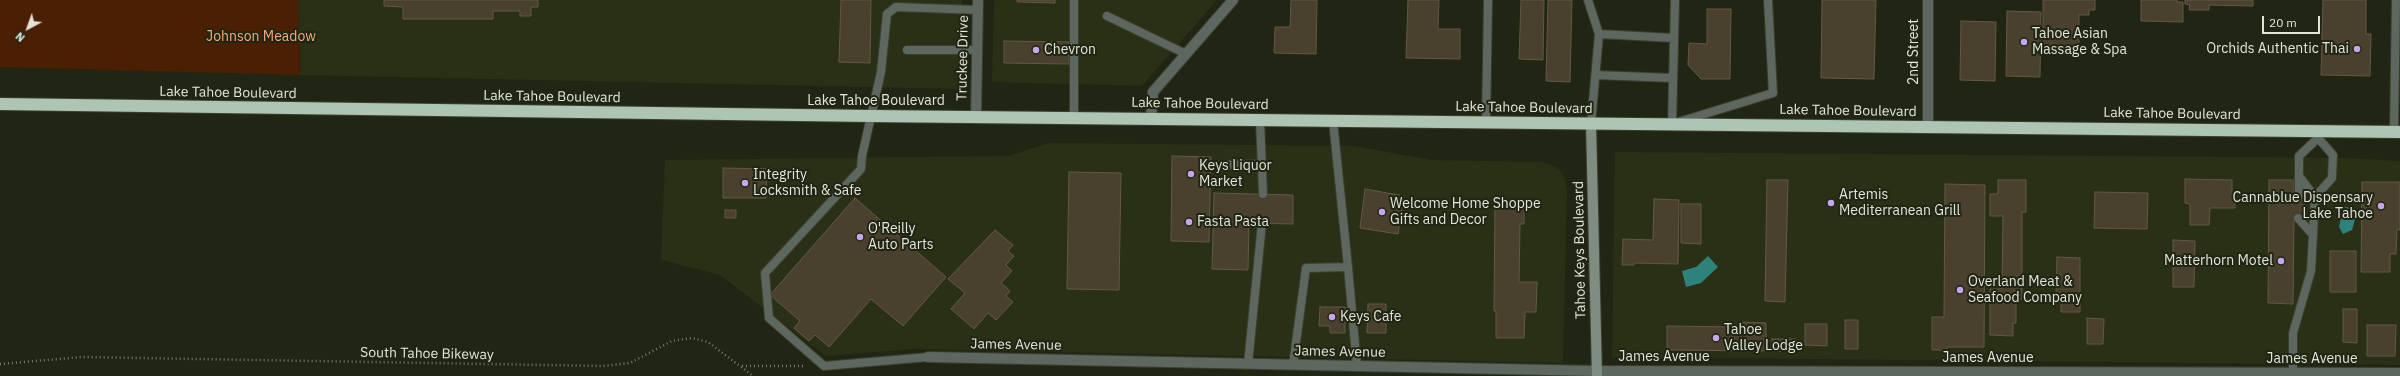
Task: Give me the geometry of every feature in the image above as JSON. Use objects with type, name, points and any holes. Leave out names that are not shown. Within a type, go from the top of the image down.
[{"type":"highway","name":"Lake Tahoe Boulevard","points":[[0,104],[871,116],[1928,127],[2317,134],[2397,132]]},
{"type":"street","name":"Truckee Drive","points":[[976,116],[978,0]]},
{"type":"street","points":[[1151,118],[1153,92],[1233,0]]},
{"type":"street","name":"2nd Street","points":[[1928,0],[1928,127]]},
{"type":"street","name":"Tahoe Keys Boulevard","points":[[1591,124],[1597,374]]},
{"type":"street","name":"James Avenue","points":[[928,357],[1357,366],[1597,374],[2400,373]]},
{"type":"lane","points":[[1074,0],[1074,118]]},
{"type":"lane","points":[[1486,123],[1488,0]]},
{"type":"lane","points":[[1588,0],[1599,34],[1591,124]]},
{"type":"lane","points":[[1675,0],[1672,124],[1773,93],[1768,0]]},
{"type":"lane","points":[[2396,0],[2397,132]]},
{"type":"lane","points":[[928,357],[824,366],[769,318],[766,273],[861,169],[862,156],[881,72],[887,14],[896,7],[978,10]]},
{"type":"lane","points":[[1107,16],[1186,54]]},
{"type":"lane","points":[[1599,34],[1674,38]]},
{"type":"lane","points":[[907,50],[977,50]]},
{"type":"lane","points":[[1596,75],[1673,78]]},
{"type":"lane","points":[[1260,120],[1264,194]]},
{"type":"lane","points":[[1333,121],[1357,366]]},
{"type":"lane","points":[[2293,372],[2294,333],[2311,271],[2315,197],[2332,178],[2333,155],[2317,134],[2299,156],[2299,196]]},
{"type":"lane","points":[[1220,165],[1263,164]]},
{"type":"lane","points":[[2299,176],[2315,197]]},
{"type":"lane","points":[[2298,218],[2313,235]]},
{"type":"lane","points":[[1248,364],[1262,223]]},
{"type":"lane","points":[[1293,365],[1306,268],[1348,267]]},
{"type":"path","name":"South Tahoe Bikeway","points":[[0,364],[82,357],[603,366],[630,363],[672,341],[692,338],[708,342],[742,366],[753,376]]},
{"type":"path","points":[[742,366],[824,366]]},
{"type":"shaded area","points":[[298,0],[962,0],[962,89],[300,75]]},
{"type":"shaded area","points":[[994,0],[1217,0],[1142,86],[992,82]]},
{"type":"shaded area","points":[[1049,143],[1354,146],[1431,160],[1543,162],[1559,169],[1565,178],[1567,191],[1563,363],[913,349],[826,356],[720,275],[661,260],[665,160],[1008,156]]},
{"type":"shaded area","points":[[1615,152],[2348,158],[2400,161],[2400,365],[1612,357]]},
{"type":"green space","name":"Johnson Meadow","points":[[0,0],[298,0],[300,75],[0,67]]},
{"type":"water","points":[[2343,208],[2350,208],[2356,216],[2352,230],[2343,234],[2339,227],[2341,217],[2339,214]]},
{"type":"water","points":[[1708,256],[1718,267],[1701,283],[1686,287],[1682,271],[1696,267]]},
{"type":"building","points":[[384,0],[538,0],[538,7],[531,7],[531,16],[520,16],[520,11],[493,11],[493,19],[403,19],[403,7],[384,6]]},
{"type":"building","points":[[841,0],[871,0],[870,63],[839,62]]},
{"type":"building","points":[[1017,0],[1055,0],[1055,3],[1017,2]]},
{"type":"building","points":[[1291,0],[1317,0],[1316,54],[1274,53],[1275,27],[1290,27]]},
{"type":"building","points":[[1408,0],[1439,0],[1438,29],[1460,29],[1460,59],[1406,58]]},
{"type":"building","points":[[1521,0],[1544,0],[1543,60],[1519,59]]},
{"type":"building","points":[[1548,0],[1572,0],[1570,82],[1546,81]]},
{"type":"building","points":[[1822,0],[1876,0],[1874,79],[1821,78]]},
{"type":"building","points":[[2043,0],[2095,0],[2095,10],[2089,10],[2089,15],[2079,15],[2079,48],[2075,48],[2075,53],[2047,52],[2047,48],[2043,47]]},
{"type":"building","points":[[2141,0],[2177,0],[2177,2],[2183,2],[2183,22],[2141,21]]},
{"type":"building","points":[[2185,0],[2253,0],[2253,6],[2209,5],[2209,10],[2189,10],[2190,5],[2185,4]]},
{"type":"building","points":[[2323,0],[2366,0],[2366,34],[2371,34],[2370,76],[2321,75]]},
{"type":"building","points":[[1707,9],[1731,9],[1730,79],[1701,79],[1688,65],[1689,43],[1707,44]]},
{"type":"building","points":[[2007,11],[2041,12],[2040,77],[2006,76]]},
{"type":"building","points":[[1961,21],[1996,22],[1995,81],[1960,80]]},
{"type":"building","points":[[1004,41],[1069,42],[1069,64],[1004,63]]},
{"type":"building","points":[[1172,156],[1211,157],[1209,242],[1171,241]]},
{"type":"building","name":"Integrity Locksmith & Safe","points":[[723,168],[767,169],[766,198],[723,198]]},
{"type":"building","points":[[1069,172],[1121,173],[1119,290],[1067,289]]},
{"type":"building","points":[[2185,179],[2232,180],[2232,199],[2235,199],[2235,208],[2210,208],[2209,225],[2190,225],[2190,204],[2185,203]]},
{"type":"building","points":[[1767,180],[1788,180],[1785,302],[1765,301]]},
{"type":"building","points":[[1998,180],[2026,180],[2026,212],[2022,212],[2022,299],[2016,299],[2016,323],[2013,323],[2013,336],[1990,335],[1990,289],[2002,289],[2003,216],[1990,216],[1990,194],[1998,194]]},
{"type":"building","name":"Matterhorn Motel","points":[[2269,180],[2294,180],[2294,196],[2304,196],[2304,218],[2294,218],[2293,304],[2268,303]]},
{"type":"building","name":"Cannablue Dispensary Lake Tahoe","points":[[2362,182],[2400,182],[2400,230],[2397,229],[2396,254],[2390,254],[2390,272],[2361,272]]},
{"type":"building","points":[[1945,184],[1985,185],[1984,347],[1947,347],[1947,350],[1932,350],[1932,317],[1944,317]]},
{"type":"building","name":"Welcome Home Shoppe Gifts and Decor","points":[[1365,189],[1404,196],[1398,234],[1360,228]]},
{"type":"building","points":[[2095,192],[2148,193],[2147,229],[2094,228]]},
{"type":"building","points":[[1214,193],[1293,195],[1293,224],[1249,223],[1248,270],[1212,269]]},
{"type":"building","name":"O'Reilly Auto Parts","points":[[855,198],[946,277],[903,326],[871,299],[829,347],[815,335],[809,341],[794,328],[800,321],[770,295]]},
{"type":"building","points":[[1654,199],[1679,200],[1678,264],[1634,263],[1634,265],[1622,265],[1623,239],[1653,240]]},
{"type":"building","points":[[1495,204],[1524,205],[1524,224],[1520,224],[1519,282],[1537,282],[1536,312],[1525,312],[1524,338],[1496,338],[1496,311],[1494,311]]},
{"type":"building","points":[[1681,204],[1701,204],[1701,244],[1681,243]]},
{"type":"building","points":[[725,210],[736,210],[736,218],[725,218]]},
{"type":"building","points":[[995,230],[1013,245],[1008,251],[1014,256],[1006,265],[1012,271],[1001,283],[1010,291],[1006,296],[1013,302],[996,320],[988,313],[974,329],[951,309],[965,293],[948,279]]},
{"type":"building","points":[[2173,240],[2195,241],[2194,287],[2173,287]]},
{"type":"building","points":[[2330,251],[2356,251],[2356,292],[2330,292]]},
{"type":"building","points":[[2057,257],[2080,258],[2080,296],[2056,296]]},
{"type":"building","points":[[2061,296],[2080,296],[2080,312],[2061,312]]},
{"type":"building","points":[[1368,304],[1386,304],[1386,333],[1367,333]]},
{"type":"building","name":"Keys Cafe","points":[[1320,307],[1345,307],[1345,333],[1330,333],[1330,326],[1319,326]]},
{"type":"building","points":[[2343,309],[2357,309],[2357,343],[2343,342]]},
{"type":"building","points":[[2087,318],[2104,319],[2103,344],[2087,344]]},
{"type":"building","points":[[1845,320],[1858,320],[1858,349],[1845,349]]},
{"type":"building","name":"Tahoe Valley Lodge","points":[[1740,322],[1766,323],[1766,351],[1667,350],[1667,326],[1739,327]]},
{"type":"building","points":[[1805,324],[1827,324],[1827,346],[1805,345]]},
{"type":"building","points":[[2367,325],[2396,325],[2395,356],[2367,356]]},
{"type":"building","points":[[1772,339],[1796,339],[1796,351],[1772,351]]},
{"type":"place","name":"Tahoe Asian Massage & Spa","points":[[2024,42]]},
{"type":"place","name":"Orchids Authentic Thai","points":[[2357,49]]},
{"type":"place","name":"Chevron","points":[[1036,50]]},
{"type":"place","name":"Keys Liquor Market","points":[[1191,174]]},
{"type":"place","name":"Integrity Locksmith & Safe","points":[[745,183]]},
{"type":"place","name":"Artemis Mediterranean Grill","points":[[1831,203]]},
{"type":"place","name":"Cannablue Dispensary Lake Tahoe","points":[[2381,206]]},
{"type":"place","name":"Welcome Home Shoppe Gifts and Decor","points":[[1382,212]]},
{"type":"place","name":"Fasta Pasta","points":[[1189,222]]},
{"type":"place","name":"O'Reilly Auto Parts","points":[[860,237]]},
{"type":"place","name":"Matterhorn Motel","points":[[2281,261]]},
{"type":"place","name":"Overland Meat & Seafood Company","points":[[1960,290]]},
{"type":"place","name":"Keys Cafe","points":[[1332,317]]},
{"type":"place","name":"Tahoe Valley Lodge","points":[[1716,338]]}]
